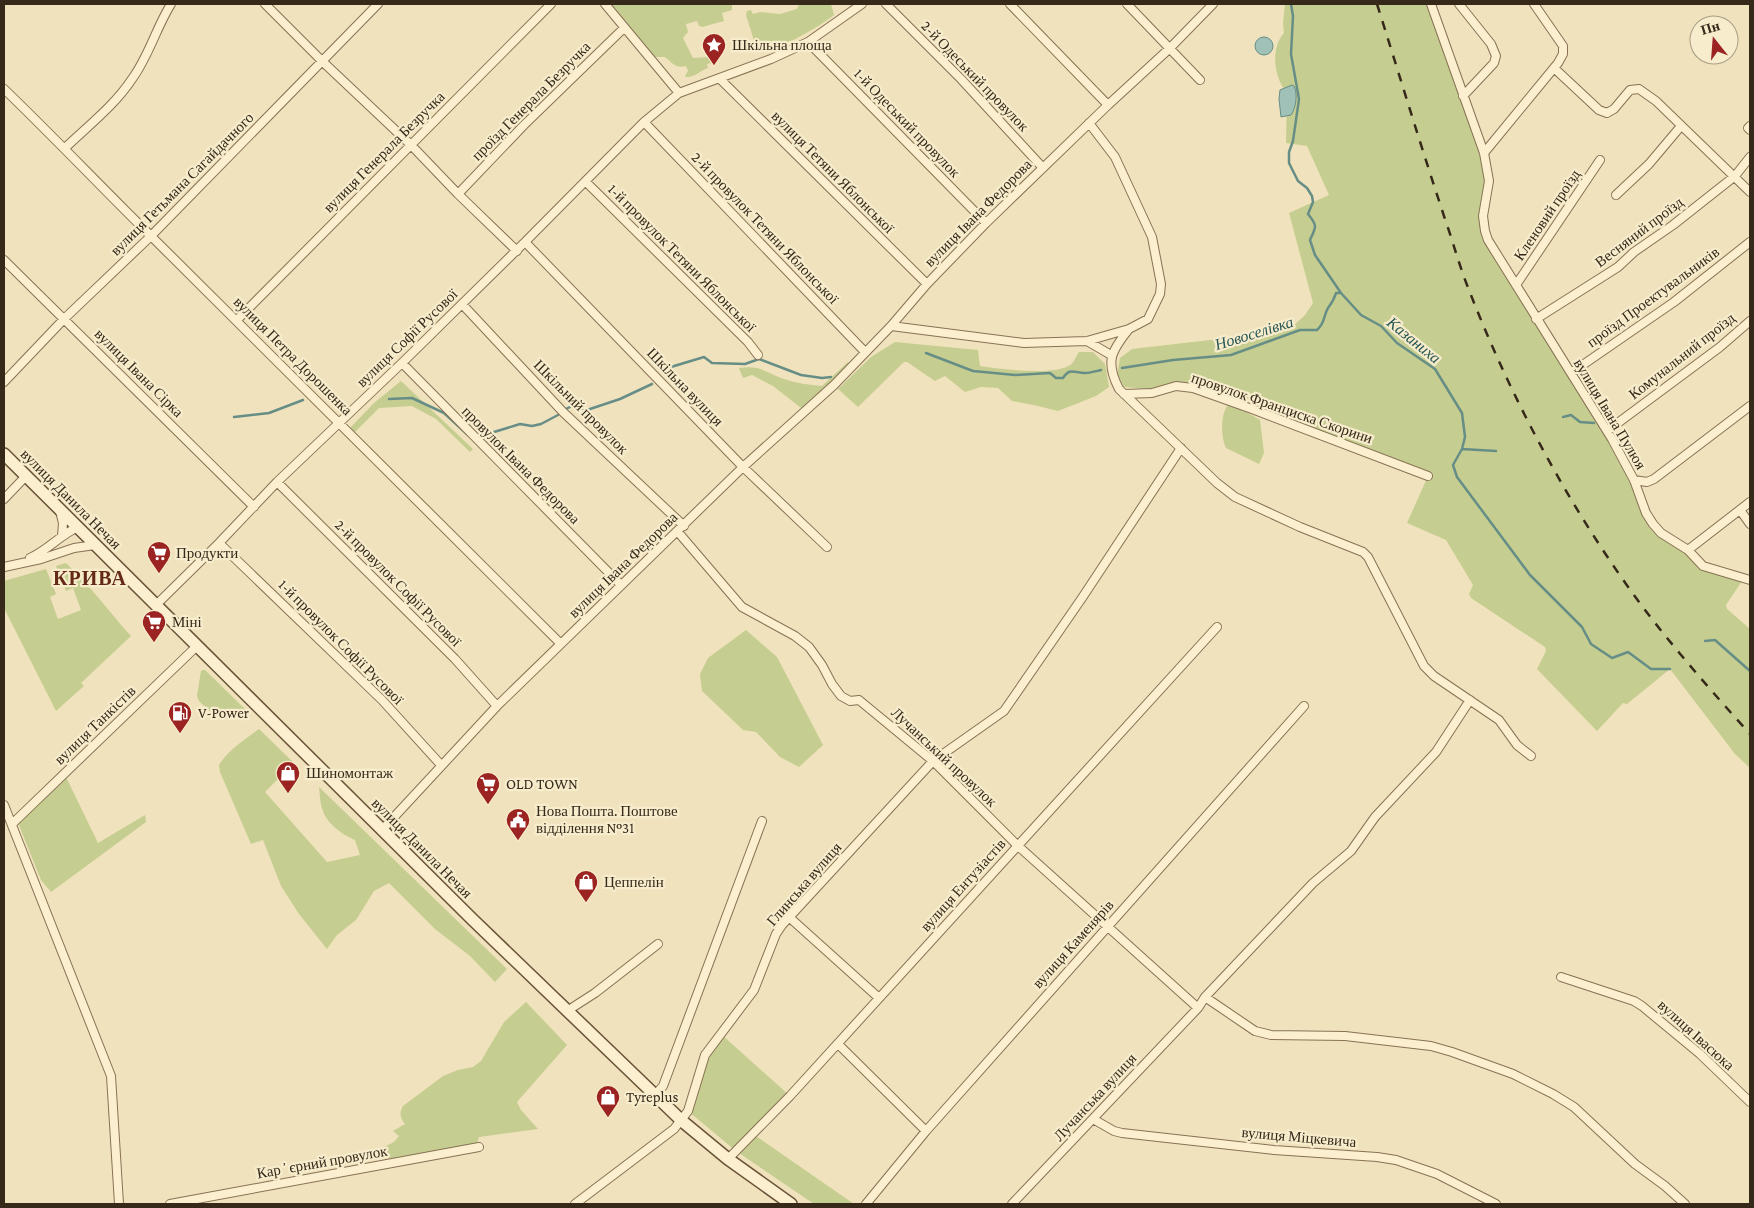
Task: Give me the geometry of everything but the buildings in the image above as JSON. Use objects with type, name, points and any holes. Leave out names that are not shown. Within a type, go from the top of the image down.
[{"type":"main road","name":"вулиця Данила Нечая","points":[[4,454],[382,830],[682,1121],[728,1159],[791,1204]]},
{"type":"street","points":[[65,148],[132,80],[143,62],[162,17],[170,4]]},
{"type":"street","points":[[265,4],[516,251]]},
{"type":"street","name":"вулиця Гетьмана Сагайдачного","points":[[4,382],[64,319],[150,236],[323,62],[378,4]]},
{"type":"street","name":"вулиця Генерала Безручка","points":[[237,320],[551,4]]},
{"type":"street","points":[[606,4],[679,93],[771,60],[808,42],[862,4]]},
{"type":"street","name":"2-й Одеський провулок","points":[[886,4],[961,79],[1043,168]]},
{"type":"street","points":[[1010,4],[1108,105]]},
{"type":"street","points":[[1127,4],[1200,80]]},
{"type":"street","name":"вулиця Івана Федорова","points":[[382,830],[497,706],[744,467],[834,385],[986,223],[1170,48],[1213,4]]},
{"type":"street","name":"вулиця Івана Пулюя","points":[[1430,4],[1484,153],[1489,181],[1483,216],[1485,230],[1491,246],[1607,431],[1634,480],[1646,513],[1653,524],[1661,533],[1688,550],[1703,566],[1750,580]]},
{"type":"street","points":[[1460,4],[1494,48],[1496,56],[1494,63],[1464,96]]},
{"type":"street","points":[[1484,153],[1554,68],[1563,54],[1563,46],[1534,4]]},
{"type":"street","name":"проїзд Генерала Безручка","points":[[458,194],[524,125],[624,28]]},
{"type":"street","name":"1-й Одеський провулок","points":[[808,42],[986,223]]},
{"type":"street","points":[[1554,68],[1599,110],[1607,113],[1614,109],[1630,90],[1639,89],[1656,101],[1750,192]]},
{"type":"street","name":"вулиця Тетяни Яблонської","points":[[720,79],[927,284]]},
{"type":"street","name":"вулиця Петра Дорошенка","points":[[4,89],[561,644]]},
{"type":"street","name":"вулиця Софії Русової","points":[[156,605],[277,482],[402,363],[586,182],[644,122],[679,93]]},
{"type":"street","name":"2-й провулок Тетяни Яблонської","points":[[644,122],[865,352]]},
{"type":"street","points":[[891,326],[1024,344],[1087,341],[1129,329],[1148,319],[1160,294],[1161,284],[1152,237],[1115,157],[1089,123]]},
{"type":"street","points":[[1616,195],[1648,164],[1681,126]]},
{"type":"street","points":[[1750,126],[1748,128],[1750,130]]},
{"type":"street","name":"Весняний проїзд","points":[[1536,319],[1618,266],[1634,252],[1673,225],[1735,176],[1750,157]]},
{"type":"street","name":"Кленовий проїзд","points":[[1516,286],[1600,160]]},
{"type":"street","name":"1-й провулок Тетяни Яблонської","points":[[586,182],[748,342],[758,356]]},
{"type":"street","name":"Шкільна вулиця","points":[[525,242],[744,467],[827,548]]},
{"type":"street","name":"проїзд Проектувальників","points":[[1571,373],[1674,302],[1750,242]]},
{"type":"street","name":"вулиця Івана Сірка","points":[[4,260],[254,507]]},
{"type":"street","name":"Шкільний провулок","points":[[462,304],[563,412],[681,529]]},
{"type":"street","name":"Комунальний проїзд","points":[[1607,431],[1720,347],[1750,321]]},
{"type":"street","points":[[1129,329],[1116,345],[1111,355],[1113,377],[1119,389],[1217,483],[1235,497],[1300,527],[1363,552],[1372,563],[1424,666],[1434,676],[1499,720],[1517,744],[1531,756]]},
{"type":"street","points":[[1087,341],[1111,355]]},
{"type":"street","name":"провулок Івана Федорова","points":[[402,363],[621,585]]},
{"type":"street","name":"провулок Франциска Скорини","points":[[1124,394],[1152,393],[1176,386],[1193,388],[1252,408],[1428,476]]},
{"type":"street","points":[[1634,480],[1647,482],[1654,479],[1750,406]]},
{"type":"street","name":"Глинська вулиця","points":[[682,1121],[688,1111],[705,1055],[754,990],[776,934],[789,917],[933,762],[1004,711],[1082,598],[1181,448]]},
{"type":"street","points":[[4,498],[26,476]]},
{"type":"street","name":"2-й провулок Софії Русової","points":[[277,482],[455,659],[497,706]]},
{"type":"street","points":[[1688,550],[1750,502]]},
{"type":"street","points":[[59,509],[63,523],[62,536]]},
{"type":"street","points":[[1740,510],[1750,524]]},
{"type":"street","points":[[16,564],[40,554],[62,536],[79,529],[78,543],[74,548]]},
{"type":"street","name":"Лучанський провулок","points":[[681,529],[742,607],[795,636],[809,646],[832,684],[842,696],[850,701],[859,700],[933,762],[1017,845],[1198,1008]]},
{"type":"street","name":"1-й провулок Софії Русової","points":[[219,543],[382,700],[441,765]]},
{"type":"street","points":[[4,567],[41,559],[74,548],[95,545]]},
{"type":"street","name":"вулиця Ентузіастів","points":[[728,1159],[838,1044],[1217,627]]},
{"type":"street","name":"вулиця Танкістів","points":[[12,824],[197,646]]},
{"type":"street","name":"Лучанська вулиця","points":[[1012,1204],[1314,883],[1351,851],[1375,817],[1436,752],[1470,700]]},
{"type":"street","name":"вулиця Каменярів","points":[[866,1204],[926,1130],[1304,706]]},
{"type":"street","points":[[4,804],[111,1076],[119,1204]]},
{"type":"street","points":[[655,1095],[662,1086],[762,821]]},
{"type":"street","points":[[789,917],[879,998]]},
{"type":"street","points":[[567,1011],[595,993],[658,944]]},
{"type":"street","name":"вулиця Івасюка","points":[[1561,977],[1634,1001],[1642,1006],[1700,1054],[1750,1102]]},
{"type":"street","points":[[1206,997],[1262,1034],[1345,1036],[1431,1046],[1513,1074],[1574,1107],[1628,1157],[1685,1204]]},
{"type":"street","points":[[838,1044],[926,1130]]},
{"type":"street","name":"вулиця Міцкевича","points":[[1093,1119],[1114,1131],[1122,1133],[1274,1150],[1396,1160],[1442,1176],[1496,1204]]},
{"type":"street","points":[[575,1204],[674,1130],[682,1121]]},
{"type":"street","name":"Карʼєрний провулок","points":[[170,1204],[478,1147]]},
{"type":"green space","points":[[608,4],[732,4],[732,10],[722,13],[724,21],[702,27],[699,26],[697,21],[686,24],[688,32],[683,38],[693,58],[709,57],[711,63],[707,64],[708,68],[686,77],[688,71],[686,66],[677,66],[665,57],[653,57]]},
{"type":"green space","points":[[799,4],[831,4],[834,15],[787,43],[760,52],[756,47],[746,15],[747,11],[751,10],[753,14],[760,12],[780,14],[797,9]]},
{"type":"green space","points":[[1285,4],[1431,4],[1488,173],[1485,231],[1612,439],[1649,519],[1703,566],[1744,578],[1726,605],[1727,609],[1750,629],[1750,768],[1735,754],[1670,669],[1627,704],[1623,703],[1597,731],[1537,669],[1546,651],[1545,647],[1471,598],[1469,594],[1473,585],[1446,540],[1407,523],[1428,476],[1252,409],[1253,400],[1235,398],[1198,384],[1175,382],[1148,389],[1124,387],[1117,374],[1120,358],[1132,349],[1232,336],[1242,338],[1267,327],[1291,328],[1305,315],[1313,303],[1289,213],[1329,195],[1307,146],[1286,143],[1287,93],[1279,80],[1275,63],[1277,47],[1284,33]]},
{"type":"green space","points":[[895,342],[978,350],[980,366],[1026,371],[1063,368],[1074,361],[1079,352],[1093,352],[1105,364],[1109,387],[1096,396],[1058,411],[1012,401],[998,388],[981,387],[965,392],[945,376],[935,381],[907,362],[904,362],[858,407],[838,389],[871,357]]},
{"type":"green space","points":[[848,362],[850,368],[805,411],[773,386],[752,375],[743,378],[739,368],[757,368],[803,384],[822,386]]},
{"type":"green space","points":[[401,381],[473,449],[470,452],[436,419],[412,406],[379,408],[352,435],[348,430],[374,403]]},
{"type":"green space","points":[[1228,405],[1241,409],[1260,420],[1264,453],[1259,464],[1226,448],[1222,426],[1225,409]]},
{"type":"green space","points":[[66,563],[131,636],[81,683],[84,686],[56,711],[4,608],[4,581],[46,569],[56,594],[50,597],[58,619],[81,610],[73,588],[66,591],[56,566]]},
{"type":"green space","points":[[746,630],[777,657],[823,745],[799,767],[780,757],[756,732],[743,730],[702,691],[700,674],[708,658]]},
{"type":"green space","points":[[203,670],[245,709],[240,715],[224,719],[216,717],[199,701],[197,696],[201,671]]},
{"type":"green space","points":[[259,729],[294,763],[265,792],[327,862],[360,855],[355,840],[336,829],[325,816],[321,805],[319,787],[507,969],[495,982],[470,956],[435,929],[389,883],[374,891],[356,920],[337,935],[327,949],[299,914],[281,886],[263,840],[251,844],[220,772],[219,765],[227,754]]},
{"type":"green space","points":[[66,777],[98,843],[145,815],[146,822],[51,892],[41,880],[18,823]]},
{"type":"green space","points":[[526,1002],[567,1045],[517,1102],[521,1110],[538,1129],[479,1137],[477,1143],[389,1160],[384,1147],[394,1142],[399,1136],[393,1131],[405,1124],[401,1115],[403,1106],[443,1076],[473,1067],[481,1061],[504,1022]]},
{"type":"green space","points":[[721,1034],[790,1096],[753,1134],[854,1204],[814,1204],[736,1151],[688,1111],[702,1062]]},
{"type":"water","points":[[1260,37],[1268,37],[1273,42],[1271,53],[1260,55],[1255,50],[1255,42]]},
{"type":"water","points":[[1292,85],[1296,93],[1294,109],[1291,115],[1281,117],[1280,90]]},
{"type":"waterway","name":"Казаниха","points":[[1291,4],[1293,16],[1291,54],[1299,99],[1293,141],[1289,152],[1289,163],[1298,181],[1307,188],[1312,196],[1313,202],[1308,214],[1315,224],[1310,240],[1315,255],[1341,293],[1361,315],[1381,326],[1397,343],[1435,369],[1462,413],[1465,437],[1462,449],[1453,465],[1457,477],[1530,575],[1582,627],[1591,644],[1612,658],[1628,652],[1651,669],[1670,669]]},
{"type":"waterway","name":"Новоселівка","points":[[1122,368],[1173,360],[1231,355],[1300,330],[1317,330],[1322,324],[1326,311],[1336,293],[1341,293]]},
{"type":"waterway","name":"Новоселівка","points":[[926,353],[973,371],[1015,375],[1050,373],[1056,378],[1063,378],[1072,371],[1087,373],[1101,370]]},
{"type":"waterway","name":"Новоселівка","points":[[661,370],[704,357],[712,363],[745,364],[759,359],[801,375],[822,378],[831,377]]},
{"type":"waterway","name":"Новоселівка","points":[[566,409],[572,406],[587,410],[620,399],[652,384]]},
{"type":"waterway","name":"Новоселівка","points":[[389,399],[412,398],[444,413],[468,435]]},
{"type":"waterway","points":[[234,417],[269,413],[303,400]]},
{"type":"waterway","name":"Новоселівка","points":[[481,436],[520,424],[532,426],[541,424],[558,415]]},
{"type":"waterway","points":[[1563,417],[1571,415],[1580,422],[1594,423]]},
{"type":"waterway","points":[[1462,449],[1496,451]]},
{"type":"waterway","points":[[1705,641],[1715,640],[1750,671]]},
{"type":"railway","points":[[1377,4],[1463,273],[1486,332],[1525,415],[1569,496],[1593,535],[1645,610],[1670,642],[1750,734]]},
{"type":"place","name":"Шкільна площа","points":[[714,66]]},
{"type":"place","name":"Продукти","points":[[159,574]]},
{"type":"place","name":"Міні","points":[[154,643]]},
{"type":"place","name":"V-Power","points":[[180,734]]},
{"type":"place","name":"Шиномонтаж","points":[[288,794]]},
{"type":"place","name":"OLD TOWN","points":[[488,805]]},
{"type":"place","name":"Нова Пошта. Поштове відділення №31","points":[[518,841]]},
{"type":"place","name":"Цеппелін","points":[[586,903]]},
{"type":"place","name":"Tyreplus","points":[[608,1118]]},
{"type":"district","name":"КРИВА","points":[[90,578]]}]
